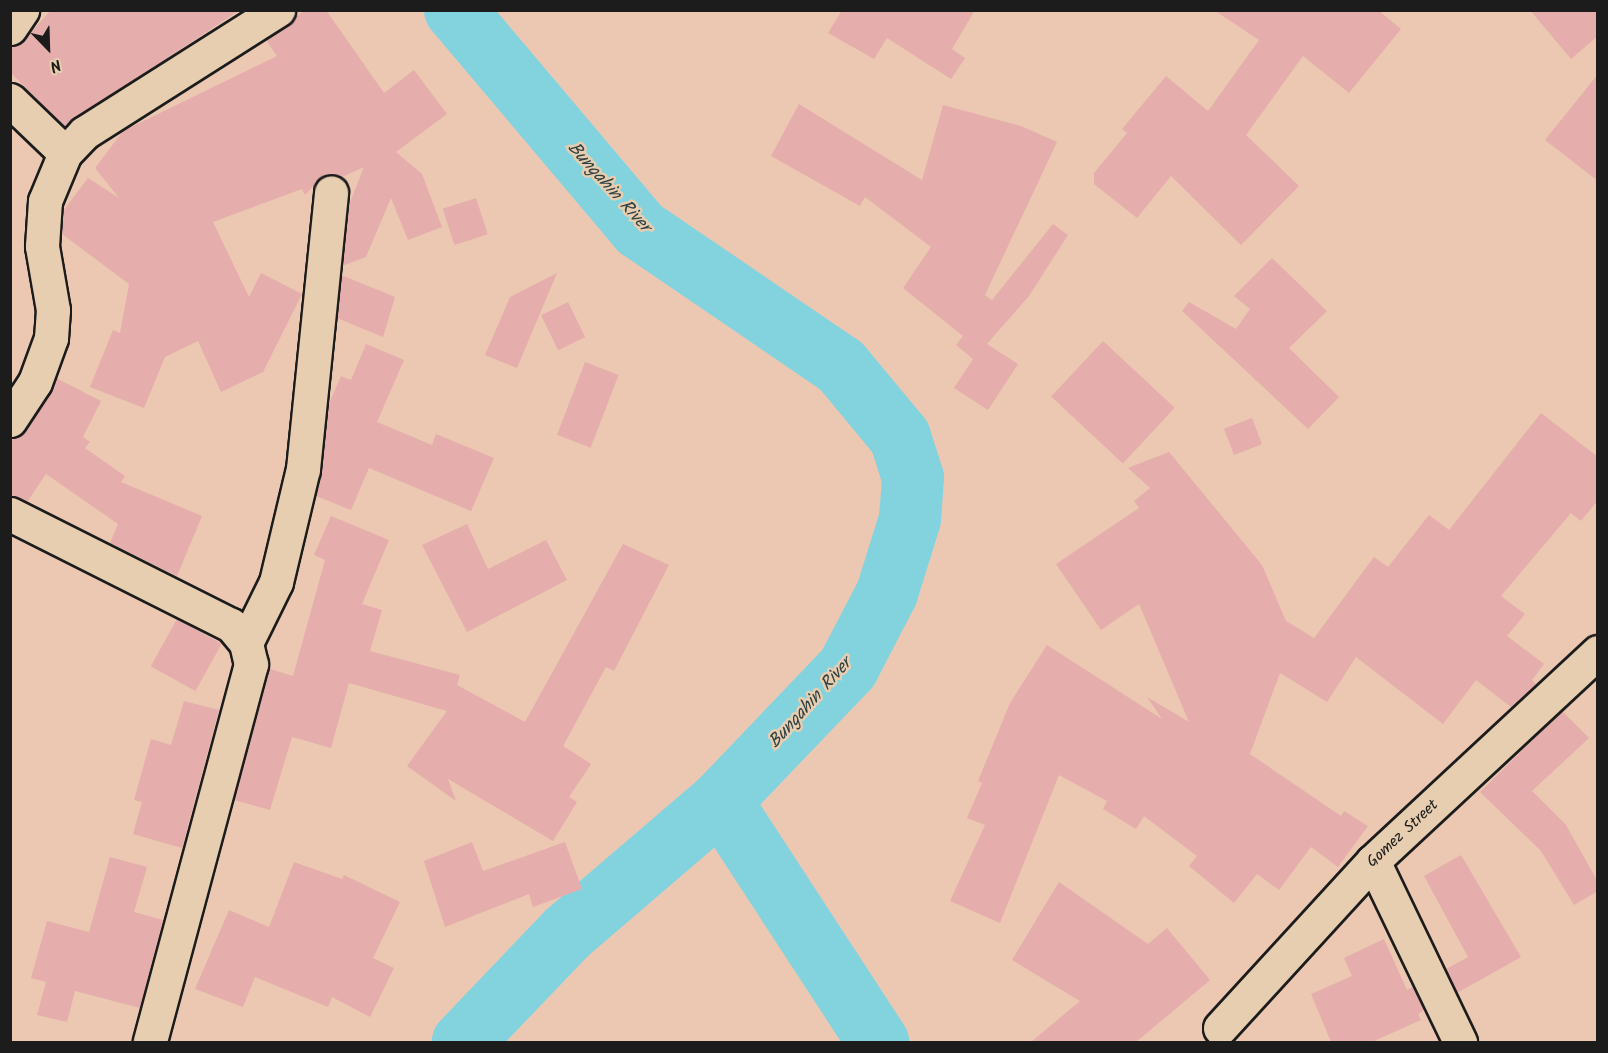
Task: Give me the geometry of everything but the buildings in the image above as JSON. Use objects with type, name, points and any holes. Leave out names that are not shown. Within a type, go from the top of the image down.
[{"type":"street","points":[[10,28],[22,10]]},
{"type":"street","points":[[10,420],[35,382],[51,338],[53,310],[42,246],[45,201],[64,153],[84,133],[278,10]]},
{"type":"street","points":[[10,100],[64,153]]},
{"type":"street","points":[[246,643],[276,582],[303,469],[331,192]]},
{"type":"street","points":[[10,514],[231,625],[246,643],[251,664],[150,1042]]},
{"type":"street","name":"Gomez Street","points":[[1220,1028],[1373,861],[1595,660]]},
{"type":"street","points":[[1373,861],[1460,1042]]},
{"type":"waterway","name":"Bungahin River","points":[[455,10],[640,229],[841,366],[900,437],[913,478],[910,519],[887,593],[848,668],[721,801],[567,933],[463,1042]]},
{"type":"waterway","points":[[721,801],[878,1042]]}]
